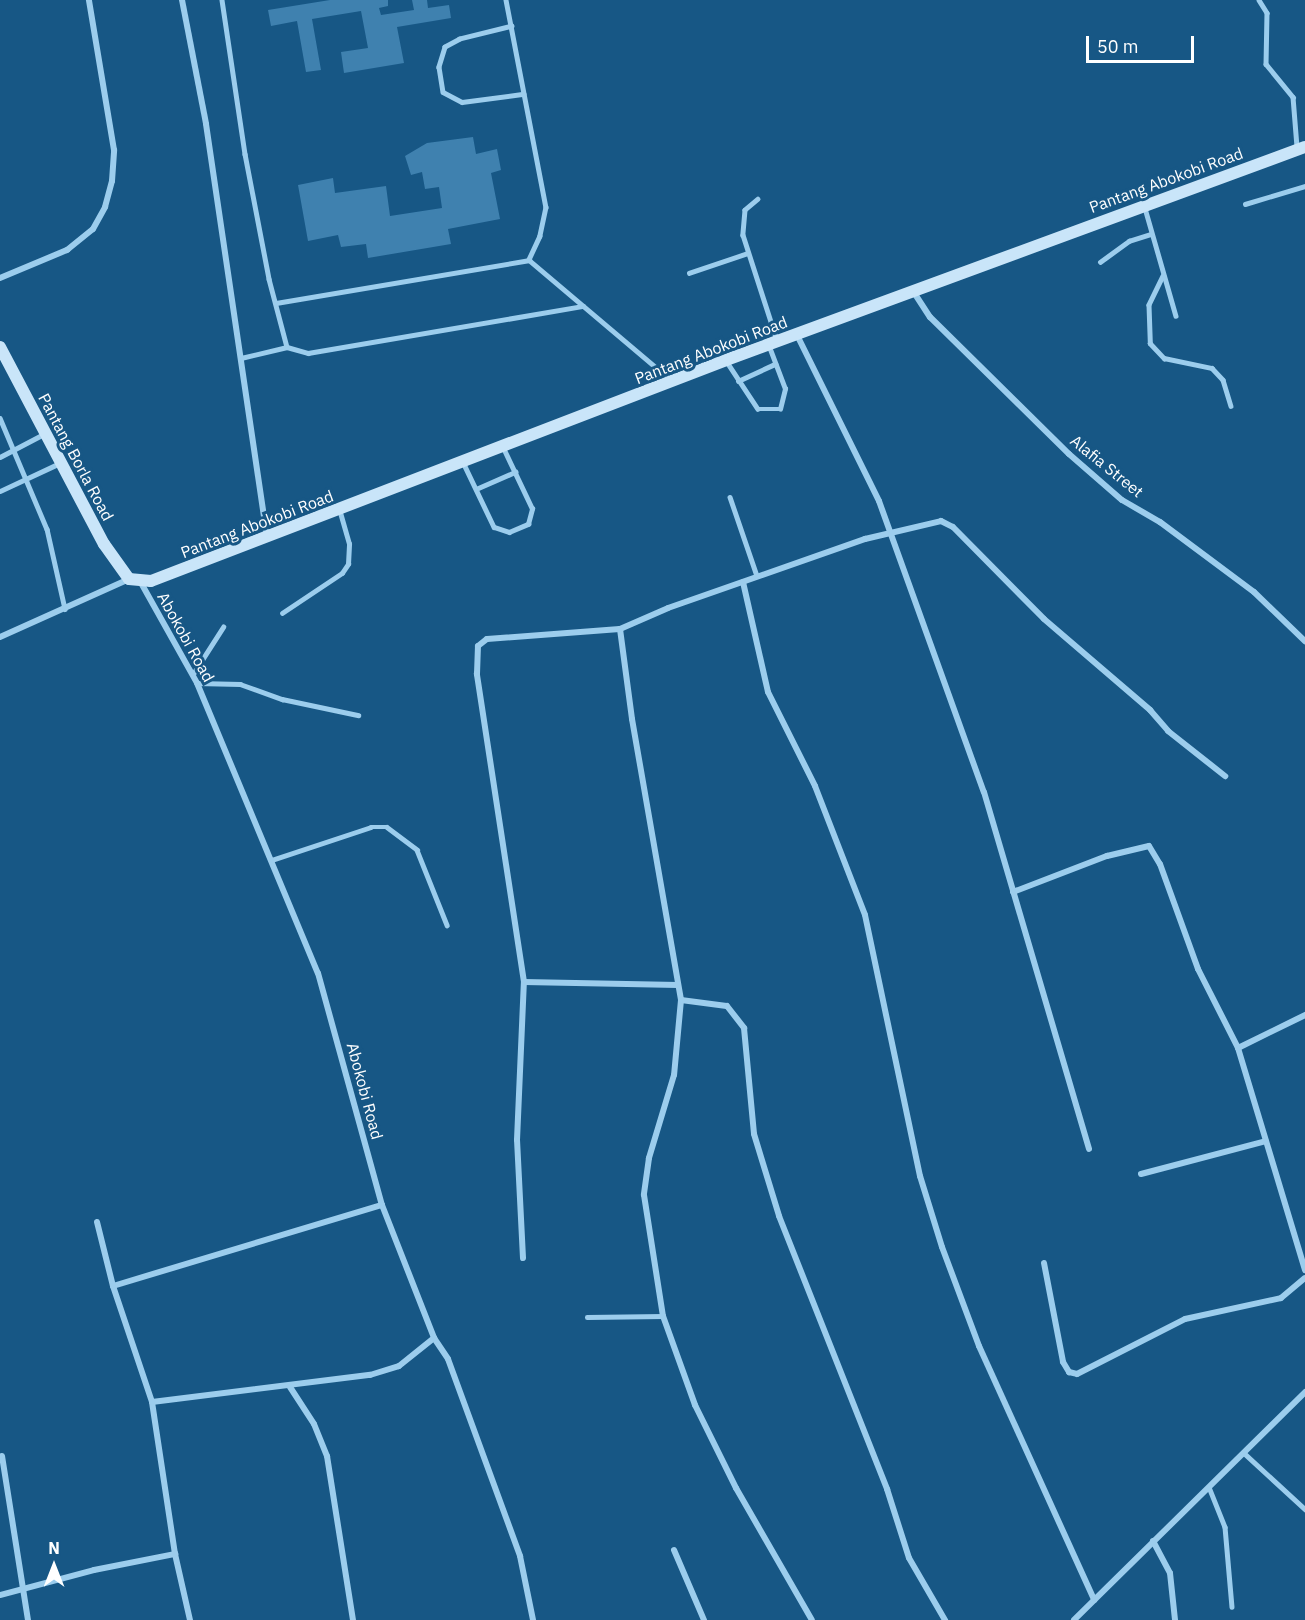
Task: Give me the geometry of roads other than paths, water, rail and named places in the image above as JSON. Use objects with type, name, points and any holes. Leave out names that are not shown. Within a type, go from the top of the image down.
[{"type":"street","points":[[0,278],[68,250],[93,229],[105,207],[112,181],[114,150],[89,0]]},
{"type":"street","points":[[183,0],[206,124],[267,538]]},
{"type":"street","name":"Pantang Abokobi Road","points":[[134,580],[163,579],[726,360],[1301,148]]},
{"type":"street","name":"Alafia Street","points":[[913,290],[930,317],[1069,454],[1122,500],[1160,522],[1254,592],[1305,640]]},
{"type":"street","points":[[797,335],[875,490],[984,792],[1077,1118],[1089,1149]]},
{"type":"street","name":"Pantang Borla Road","points":[[0,347],[104,544],[134,580]]},
{"type":"street","points":[[523,1258],[517,1140],[524,982],[495,805],[477,674],[478,646],[497,638],[620,629],[758,576],[889,532],[935,521],[948,524],[1044,619],[1150,710],[1168,731],[1225,776]]},
{"type":"street","points":[[0,637],[134,580]]},
{"type":"street","name":"Abokobi Road","points":[[134,580],[193,674],[318,972],[382,1205],[434,1338],[448,1359],[520,1556],[533,1620]]},
{"type":"street","points":[[743,582],[768,692],[815,786],[865,915],[920,1176],[942,1247],[979,1346],[1094,1600]]},
{"type":"street","points":[[620,629],[635,741],[681,1000],[674,1075],[649,1158],[644,1195],[663,1316],[705,1426],[736,1488],[812,1620]]},
{"type":"street","points":[[1013,892],[1107,856],[1149,846],[1160,864],[1198,969],[1238,1048],[1305,1270]]},
{"type":"street","points":[[524,982],[678,985]]},
{"type":"street","points":[[681,1000],[727,1006],[744,1028],[754,1134],[779,1216],[887,1489],[909,1558],[945,1620]]},
{"type":"street","points":[[1238,1048],[1305,1015]]},
{"type":"street","points":[[1141,1174],[1266,1141]]},
{"type":"street","points":[[113,1286],[382,1205]]},
{"type":"street","points":[[97,1222],[113,1286],[153,1402],[175,1554],[190,1620]]},
{"type":"street","points":[[1044,1263],[1063,1362],[1069,1372],[1077,1374],[1185,1319],[1281,1298],[1305,1278]]},
{"type":"street","points":[[153,1402],[290,1387],[387,1371],[399,1366],[434,1338]]},
{"type":"street","points":[[290,1387],[314,1424],[327,1456],[353,1620]]},
{"type":"street","points":[[1074,1620],[1305,1392]]},
{"type":"street","points":[[2,1456],[28,1620]]},
{"type":"street","points":[[1153,1541],[1170,1573],[1175,1620]]},
{"type":"street","points":[[674,1550],[704,1620]]},
{"type":"street","points":[[0,1594],[23,1590],[94,1569],[175,1554]]},
{"type":"lane","points":[[222,0],[245,154],[287,347]]},
{"type":"lane","points":[[506,0],[546,207],[540,236],[529,260]]},
{"type":"lane","points":[[1259,0],[1267,13],[1266,64],[1293,97],[1301,148]]},
{"type":"lane","points":[[512,26],[460,39],[445,47],[439,66],[443,93],[462,102],[523,94]]},
{"type":"lane","points":[[1245,204],[1305,186]]},
{"type":"lane","points":[[726,360],[758,409],[769,412],[780,409],[785,389],[775,364],[773,343],[748,254],[743,218],[749,204],[758,199]]},
{"type":"lane","points":[[1144,206],[1150,234],[1176,316]]},
{"type":"lane","points":[[1100,262],[1129,241],[1150,234]]},
{"type":"lane","points":[[689,273],[748,254]]},
{"type":"lane","points":[[276,303],[529,260]]},
{"type":"lane","points":[[529,260],[672,381]]},
{"type":"lane","points":[[1163,276],[1149,305],[1150,343],[1164,358],[1212,368],[1223,380],[1231,406]]},
{"type":"lane","points":[[241,358],[287,347],[308,353],[583,306]]},
{"type":"lane","points":[[738,381],[775,364]]},
{"type":"lane","points":[[0,418],[47,529],[65,609]]},
{"type":"lane","points":[[0,457],[44,434]]},
{"type":"lane","points":[[464,462],[494,527],[509,532],[528,524],[532,510],[503,447]]},
{"type":"lane","points":[[0,492],[60,464]]},
{"type":"lane","points":[[476,489],[515,472]]},
{"type":"lane","points":[[730,497],[758,576]]},
{"type":"lane","points":[[282,613],[342,573],[348,564],[349,544],[339,510]]},
{"type":"lane","points":[[193,674],[223,627]]},
{"type":"lane","points":[[197,683],[240,684],[282,699],[358,715]]},
{"type":"lane","points":[[272,860],[371,827],[387,827],[417,850],[447,925]]},
{"type":"lane","points":[[587,1317],[663,1316]]},
{"type":"lane","points":[[1244,1453],[1305,1509]]},
{"type":"lane","points":[[1209,1487],[1225,1527],[1232,1607]]}]
